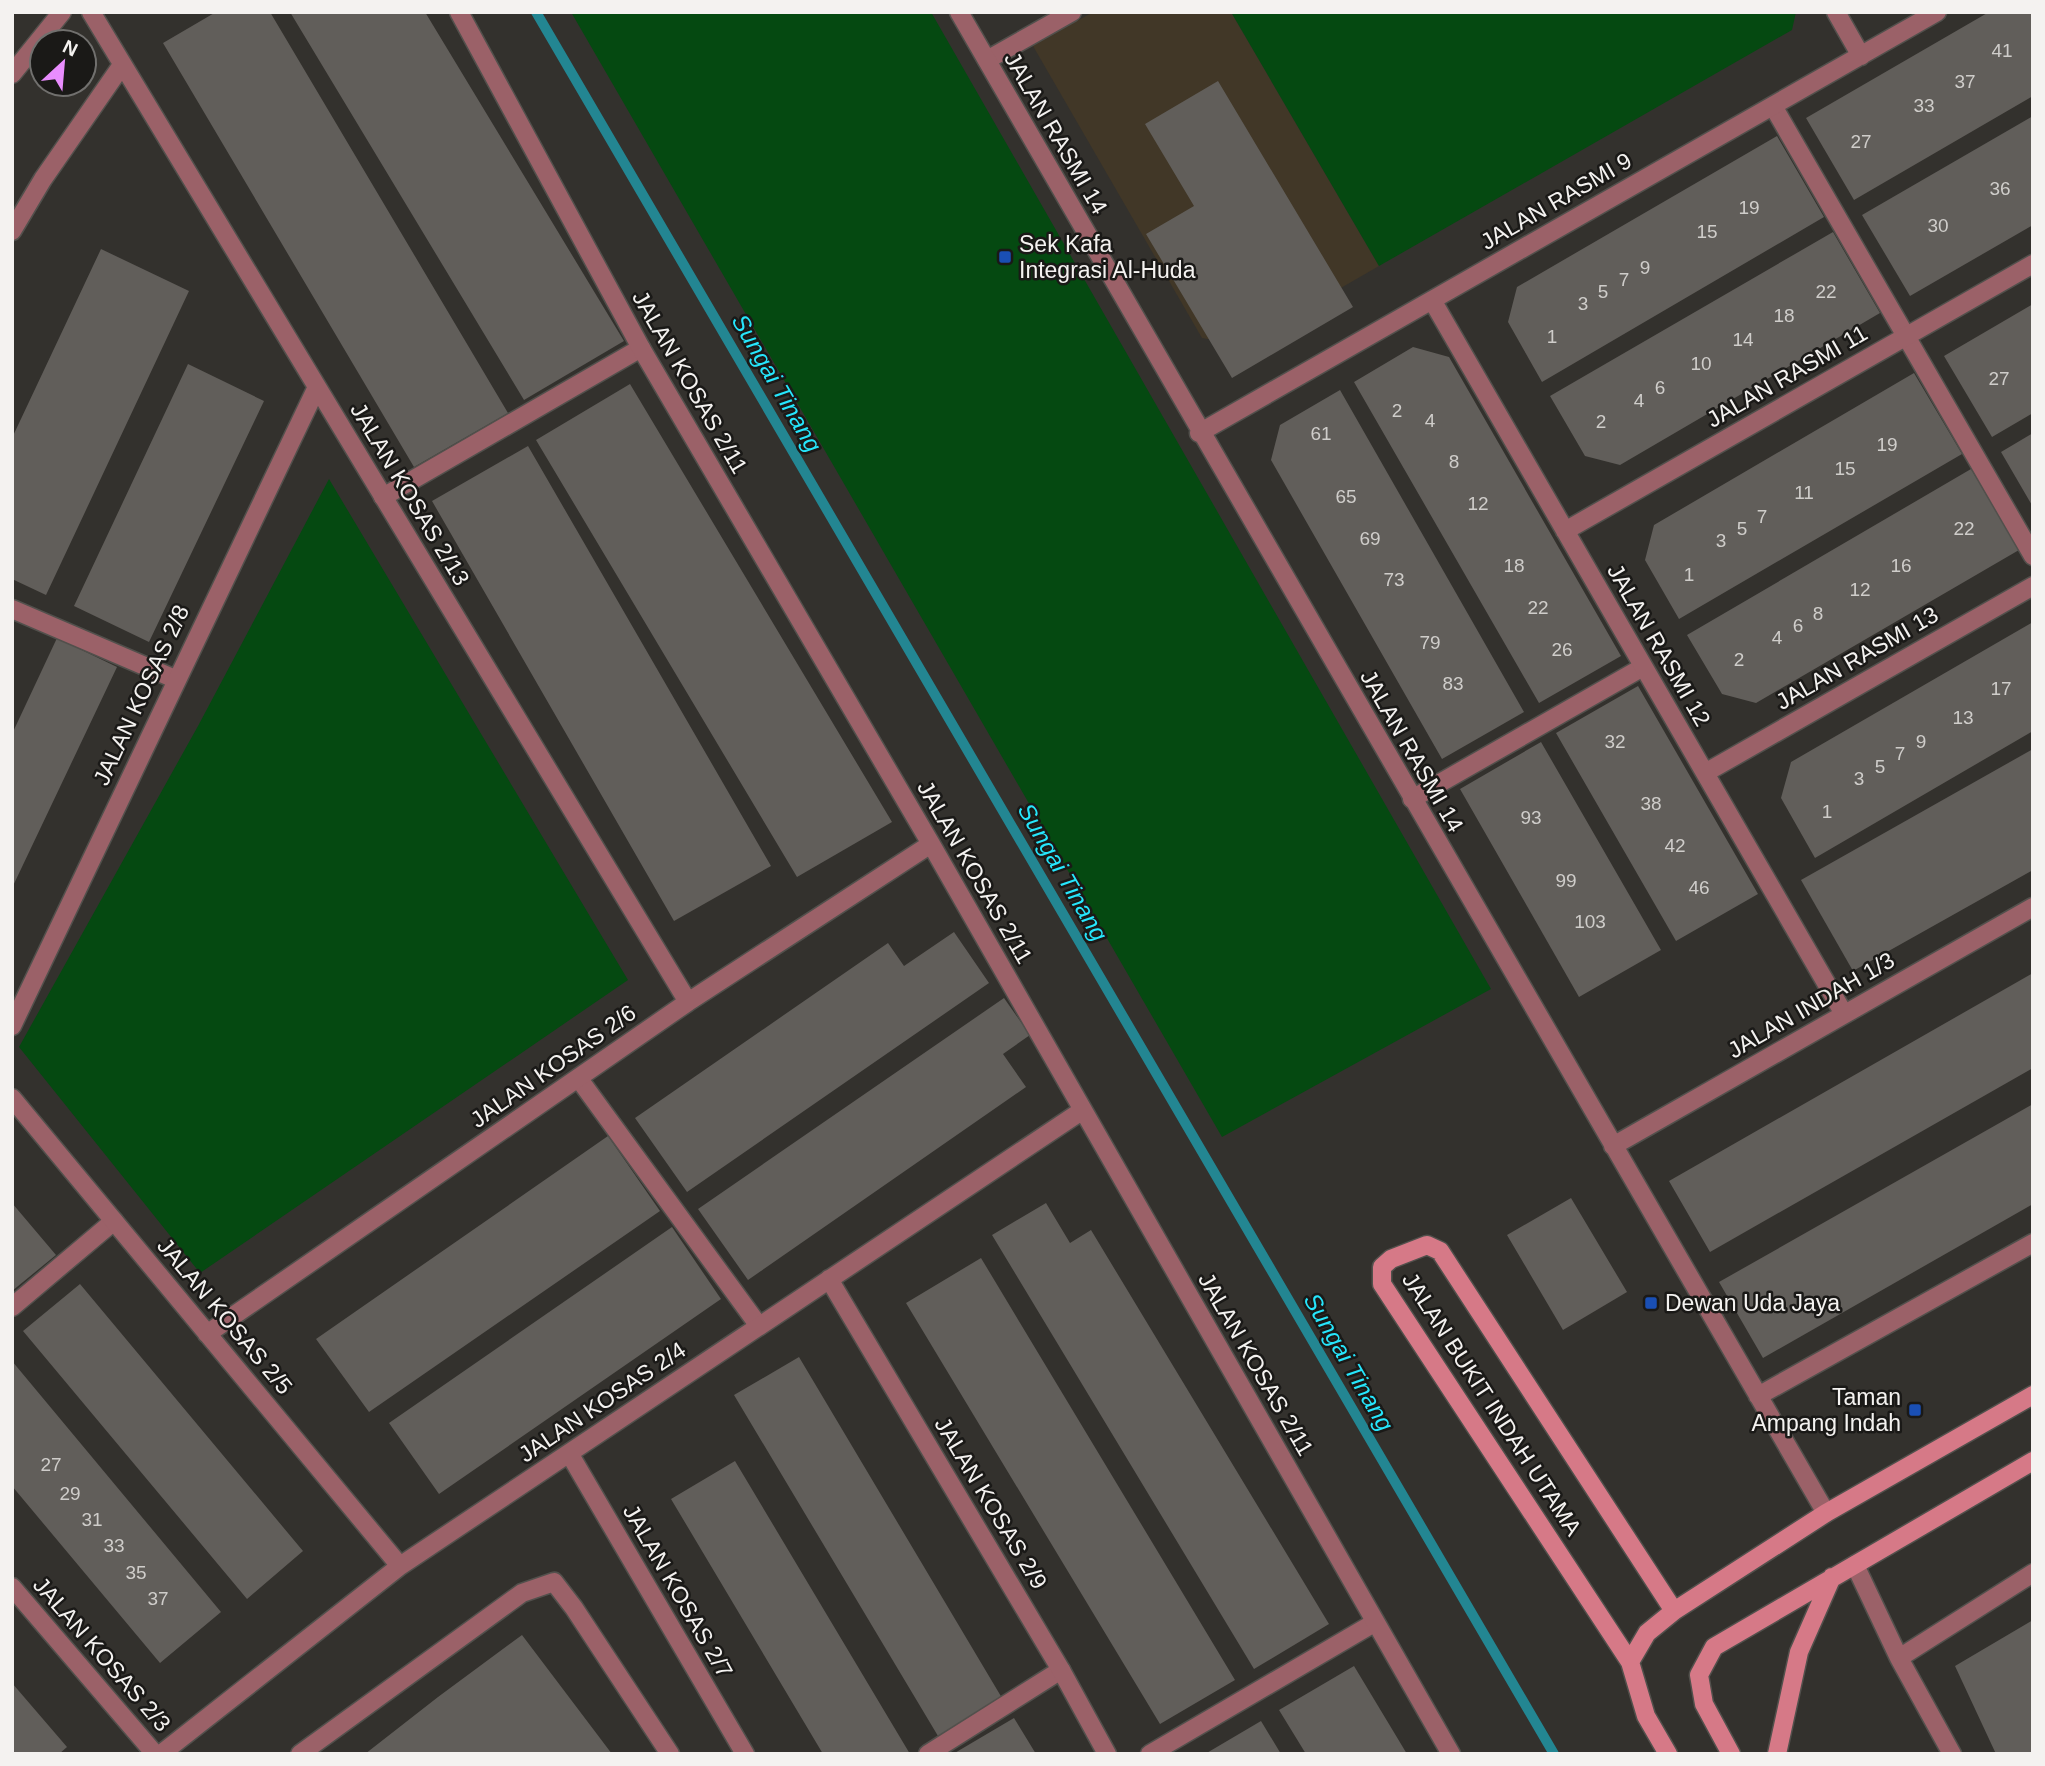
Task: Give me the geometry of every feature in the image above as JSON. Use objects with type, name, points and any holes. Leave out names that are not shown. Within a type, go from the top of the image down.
[{"type":"street","points":[[12,74],[62,12]]},
{"type":"street","name":"JALAN KOSAS 2/13","points":[[91,12],[688,1002]]},
{"type":"street","name":"JALAN KOSAS 2/11","points":[[459,12],[641,348],[931,844],[1451,1754]]},
{"type":"street","name":"JALAN RASMI 14","points":[[959,12],[1199,433],[1826,1513]]},
{"type":"street","points":[[987,60],[1072,12]]},
{"type":"street","points":[[1836,12],[1861,56]]},
{"type":"street","name":"JALAN RASMI 9","points":[[1199,433],[1937,12]]},
{"type":"street","points":[[12,231],[43,179],[122,65]]},
{"type":"street","points":[[1773,106],[2033,556]]},
{"type":"street","name":"JALAN RASMI 11","points":[[1565,531],[2033,264]]},
{"type":"street","name":"JALAN RASMI 12","points":[[1432,300],[1844,1014]]},
{"type":"street","points":[[383,497],[641,348]]},
{"type":"street","name":"JALAN KOSAS 2/8","points":[[12,1026],[175,679],[317,387]]},
{"type":"street","name":"JALAN RASMI 13","points":[[1705,773],[2033,586]]},
{"type":"street","points":[[12,609],[175,679]]},
{"type":"street","points":[[1412,799],[1643,667]]},
{"type":"street","name":"JALAN KOSAS 2/6","points":[[207,1334],[688,1002],[931,844]]},
{"type":"street","name":"JALAN INDAH 1/3","points":[[1613,1146],[2033,907]]},
{"type":"street","points":[[579,1079],[758,1326]]},
{"type":"street","name":"JALAN KOSAS 2/5","points":[[12,1098],[400,1566]]},
{"type":"street","name":"JALAN KOSAS 2/4","points":[[161,1754],[400,1566],[1083,1110]]},
{"type":"street","points":[[12,1307],[114,1221]]},
{"type":"street","points":[[1758,1396],[2033,1243]]},
{"type":"street","name":"JALAN BUKIT INDAH UTAMA","points":[[1668,1754],[1646,1716],[1630,1662],[1382,1284],[1382,1267],[1391,1259],[1427,1245],[1440,1251],[1674,1612]]},
{"type":"street","name":"JALAN KOSAS 2/9","points":[[830,1279],[1061,1670],[1107,1754]]},
{"type":"street","points":[[1630,1662],[1647,1633],[1674,1612],[1826,1513],[2033,1395]]},
{"type":"street","name":"JALAN KOSAS 2/7","points":[[569,1453],[745,1754]]},
{"type":"street","points":[[1731,1754],[1703,1704],[1699,1675],[1714,1647],[2033,1461]]},
{"type":"street","points":[[1855,1565],[1899,1658],[1952,1754]]},
{"type":"street","points":[[1899,1658],[2033,1573]]},
{"type":"street","points":[[1777,1754],[1776,1746],[1799,1652],[1832,1577]]},
{"type":"street","points":[[300,1754],[522,1593],[554,1582],[670,1754]]},
{"type":"street","name":"JALAN KOSAS 2/3","points":[[12,1587],[155,1754]]},
{"type":"street","points":[[1150,1754],[1374,1623]]},
{"type":"street","points":[[928,1754],[1061,1670]]},
{"type":"shaded area","points":[[1093,12],[1231,12],[1379,266],[1242,345],[1202,338],[1033,46]]},
{"type":"green space","points":[[571,12],[931,12],[1491,989],[1222,1137]]},
{"type":"green space","points":[[1231,12],[1796,12],[1792,30],[1379,266]]},
{"type":"green space","points":[[329,479],[628,980],[200,1273],[19,1047],[198,726]]},
{"type":"building","points":[[216,12],[270,12],[508,413],[414,467],[163,43]]},
{"type":"building","points":[[290,12],[425,12],[624,341],[524,400]]},
{"type":"building","points":[[1989,12],[2033,12],[2033,96],[1854,200],[1806,118]]},
{"type":"building","points":[[1218,81],[1353,307],[1232,378],[1146,234],[1194,206],[1145,124]]},
{"type":"building","points":[[2033,116],[2033,225],[1910,296],[1862,215]]},
{"type":"building","points":[[1777,136],[1824,217],[1542,382],[1508,322],[1517,287]]},
{"type":"building","points":[[1833,232],[1880,313],[1620,465],[1585,456],[1550,396]]},
{"type":"building","points":[[101,249],[189,291],[46,595],[12,579],[12,438]]},
{"type":"building","points":[[2033,304],[2033,413],[1992,437],[1944,356]]},
{"type":"building","points":[[1413,347],[1449,357],[1621,656],[1539,703],[1354,382]]},
{"type":"building","points":[[188,364],[264,401],[149,642],[74,606]]},
{"type":"building","points":[[1914,373],[1962,454],[1679,619],[1645,560],[1654,525]]},
{"type":"building","points":[[630,384],[892,822],[797,877],[536,440]]},
{"type":"building","points":[[1340,390],[1524,712],[1442,759],[1271,460],[1280,425]]},
{"type":"building","points":[[2033,433],[2033,507],[2001,452]]},
{"type":"building","points":[[528,446],[771,866],[674,921],[432,501]]},
{"type":"building","points":[[1971,469],[2019,550],[1756,703],[1722,694],[1687,635]]},
{"type":"building","points":[[2033,622],[2033,731],[1815,858],[1781,798],[1791,762]]},
{"type":"building","points":[[57,638],[117,667],[12,888],[12,734]]},
{"type":"building","points":[[1638,686],[1758,894],[1676,941],[1556,733]]},
{"type":"building","points":[[1541,742],[1661,950],[1579,997],[1460,789]]},
{"type":"building","points":[[2033,749],[2033,870],[1853,971],[1801,880]]},
{"type":"building","points":[[954,932],[989,983],[687,1192],[635,1118],[888,943],[904,966]]},
{"type":"building","points":[[2033,973],[2033,1068],[1710,1252],[1669,1181]]},
{"type":"building","points":[[1004,998],[1030,1035],[1003,1054],[1026,1087],[748,1280],[698,1209]]},
{"type":"building","points":[[2033,1104],[2033,1204],[1763,1358],[1719,1282]]},
{"type":"building","points":[[608,1136],[660,1211],[369,1412],[316,1339]]},
{"type":"building","points":[[1571,1198],[1627,1292],[1563,1330],[1507,1235]]},
{"type":"building","points":[[12,1203],[56,1255],[12,1291]]},
{"type":"building","points":[[1046,1203],[1070,1243],[1091,1230],[1329,1624],[1254,1669],[992,1235]]},
{"type":"building","points":[[672,1227],[721,1299],[439,1494],[389,1423]]},
{"type":"building","points":[[981,1258],[1235,1680],[1160,1724],[906,1303]]},
{"type":"building","points":[[80,1284],[303,1551],[247,1599],[23,1331]]},
{"type":"building","points":[[799,1357],[1002,1698],[938,1736],[734,1395]]},
{"type":"building","points":[[12,1361],[221,1612],[160,1663],[12,1486]]},
{"type":"building","points":[[735,1461],[910,1754],[823,1754],[671,1499]]},
{"type":"building","points":[[2033,1620],[2033,1754],[1996,1754],[1955,1666]]},
{"type":"building","points":[[522,1635],[612,1754],[365,1754],[438,1697]]},
{"type":"building","points":[[1354,1666],[1407,1754],[1306,1754],[1279,1710]]},
{"type":"building","points":[[12,1683],[67,1747],[59,1754],[12,1754]]},
{"type":"building","points":[[1014,1718],[1036,1754],[953,1754]]},
{"type":"building","points":[[1261,1721],[1281,1754],[1205,1754]]},
{"type":"waterway","name":"Sungai Tinang","points":[[536,12],[1554,1754]]},
{"type":"place","name":"Sek Kafa Integrasi Al-Huda","points":[[1005,257]]},
{"type":"place","name":"Dewan Uda Jaya","points":[[1651,1303]]},
{"type":"place","name":"Taman Ampang Indah","points":[[1915,1410]]}]
